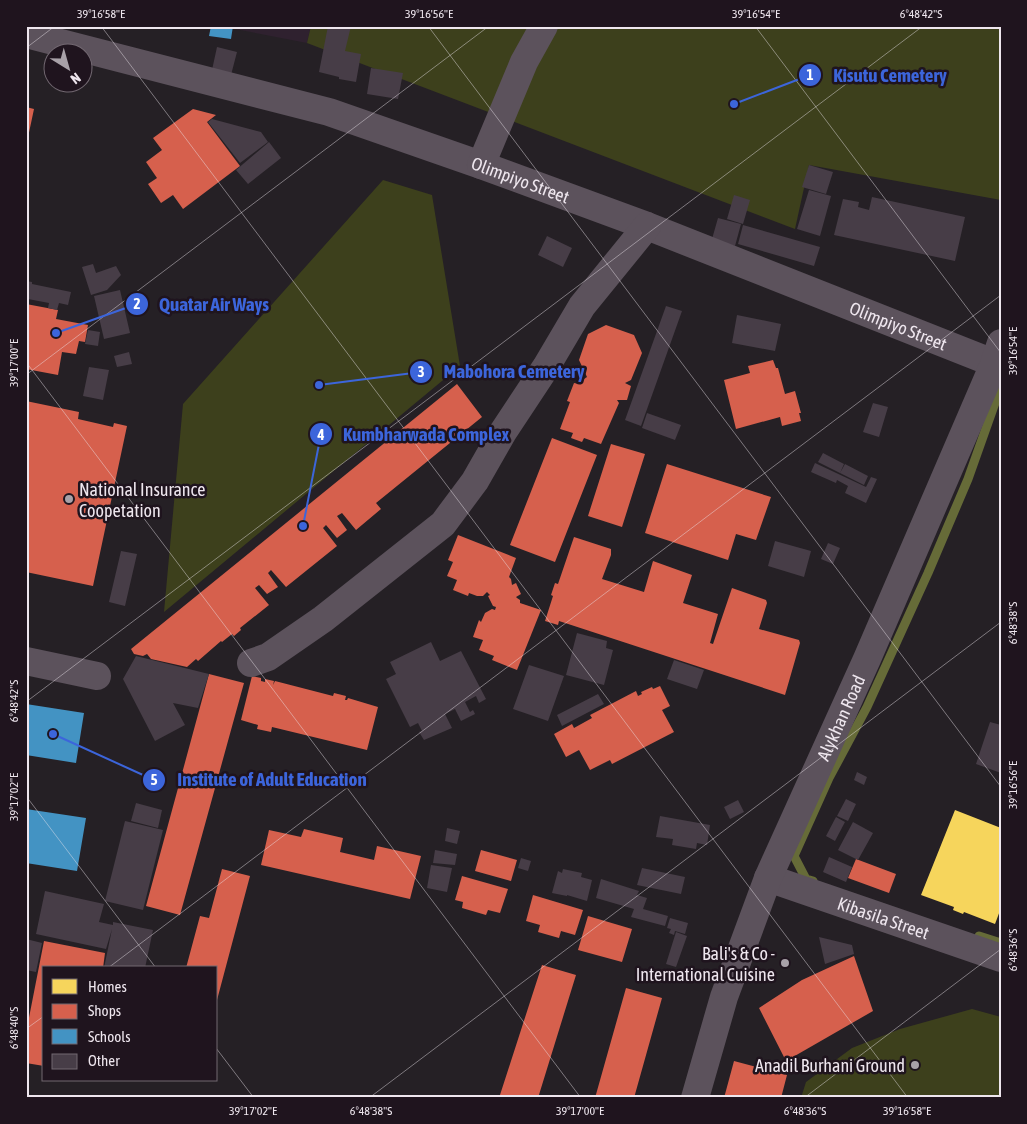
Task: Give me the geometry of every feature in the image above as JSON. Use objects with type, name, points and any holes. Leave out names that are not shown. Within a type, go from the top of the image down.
[{"type":"street","points":[[481,164],[524,62],[544,26]]},
{"type":"street","name":"Olimpiyo Street","points":[[26,34],[328,112],[481,164],[998,358]]},
{"type":"street","points":[[252,663],[268,657],[323,619],[443,524],[475,481],[503,432],[546,367],[582,306],[647,226]]},
{"type":"street","name":"Alykhan Road","points":[[695,1098],[724,997],[768,878],[871,650],[998,358]]},
{"type":"street","points":[[26,662],[97,676]]},
{"type":"street","name":"Kibasila Street","points":[[768,878],[1001,958]]},
{"type":"shaded area","points":[[220,26],[311,26],[307,43]]},
{"type":"green space","points":[[311,26],[1001,26],[1001,200],[809,165],[795,229],[307,43]]},
{"type":"green space","points":[[383,180],[432,195],[460,366],[164,612],[183,404]]},
{"type":"green space","name":"Anadil Burhani Ground","points":[[972,1009],[1001,1017],[1001,1098],[801,1098],[806,1082],[852,1048],[900,1029]]},
{"type":"building: Homes","points":[[955,810],[1001,828],[1001,908],[995,924],[964,912],[963,914],[953,910],[954,907],[921,895]]},
{"type":"building: Shops","points":[[26,107],[34,109],[27,142],[26,142]]},
{"type":"building: Shops","points":[[193,109],[216,115],[207,122],[240,166],[183,209],[173,195],[161,203],[148,184],[157,178],[146,162],[162,150],[153,138]]},
{"type":"building: Shops","points":[[26,304],[58,310],[56,319],[88,325],[85,342],[79,341],[76,354],[62,352],[58,375],[26,369]]},
{"type":"building: Shops","points":[[606,325],[634,335],[642,353],[631,380],[625,383],[631,386],[627,400],[617,400],[619,403],[601,444],[584,438],[582,442],[571,438],[573,433],[560,429],[570,402],[567,401],[574,383],[579,384],[587,377],[579,360],[588,334]]},
{"type":"building: Shops","points":[[773,360],[776,368],[778,368],[785,394],[795,391],[801,413],[799,413],[801,421],[782,426],[780,417],[736,429],[724,380],[750,373],[748,366]]},
{"type":"building: Shops","points":[[457,384],[482,417],[376,503],[381,509],[356,530],[342,513],[337,516],[347,530],[337,538],[326,525],[323,528],[337,546],[286,587],[271,570],[268,573],[278,587],[267,594],[259,585],[255,588],[269,605],[240,628],[241,630],[234,636],[232,634],[221,641],[198,661],[196,659],[187,667],[151,659],[147,654],[143,656],[134,654],[131,649]]},
{"type":"building: Shops","name":"National Insurance Coopetation","points":[[26,401],[79,412],[78,419],[113,427],[114,423],[127,426],[93,586],[26,572]]},
{"type":"building: Shops","points":[[552,438],[597,455],[555,562],[510,545]]},
{"type":"building: Shops","points":[[611,444],[645,454],[622,527],[588,516]]},
{"type":"building: Shops","points":[[667,464],[771,497],[756,540],[736,534],[728,560],[645,533]]},
{"type":"building: Shops","points":[[458,535],[516,558],[509,577],[512,585],[516,583],[521,594],[516,597],[520,600],[520,603],[541,610],[517,670],[492,660],[494,656],[479,650],[483,640],[473,637],[479,620],[481,622],[485,613],[492,609],[495,610],[496,607],[493,606],[488,596],[490,595],[487,592],[483,596],[469,593],[468,596],[453,590],[457,580],[447,576],[453,562],[448,560]]},
{"type":"building: Shops","points":[[574,537],[611,549],[611,555],[602,579],[644,592],[653,561],[692,575],[683,603],[718,614],[710,643],[713,644],[732,588],[766,600],[767,603],[759,629],[799,640],[800,643],[785,695],[559,621],[558,625],[545,621],[555,583],[558,584]]},
{"type":"building: Shops","points":[[209,674],[244,683],[180,915],[146,906]]},
{"type":"building: Shops","points":[[252,676],[261,678],[261,681],[265,682],[265,679],[274,681],[273,685],[275,681],[333,696],[334,693],[346,696],[345,700],[348,698],[378,707],[367,750],[272,727],[271,732],[257,729],[258,725],[241,720]]},
{"type":"building: Shops","points":[[660,686],[670,706],[662,710],[674,732],[612,764],[610,760],[590,770],[579,750],[566,757],[554,734],[572,724],[574,728],[592,718],[590,715],[636,691],[638,696],[642,694],[641,692],[652,687],[653,689]]},
{"type":"building: Shops","points":[[304,829],[343,838],[340,852],[374,860],[377,846],[421,856],[410,899],[261,865],[269,830],[301,837]]},
{"type":"building: Shops","points":[[481,850],[517,860],[511,881],[475,871]]},
{"type":"building: Shops","points":[[856,859],[896,874],[889,893],[848,878]]},
{"type":"building: Shops","points":[[222,869],[250,876],[218,996],[218,966],[187,966],[200,916],[209,918]]},
{"type":"building: Shops","points":[[462,876],[508,889],[500,913],[488,910],[486,915],[462,908],[463,902],[455,900]]},
{"type":"building: Shops","points":[[533,895],[583,910],[575,935],[561,931],[559,938],[538,932],[540,925],[526,921]]},
{"type":"building: Shops","points":[[588,916],[632,929],[622,962],[578,950]]},
{"type":"building: Shops","points":[[44,941],[105,953],[103,966],[42,966],[42,1066],[26,1063],[26,1033]]},
{"type":"building: Shops","points":[[854,956],[873,1011],[786,1061],[759,1008],[802,980]]},
{"type":"building: Shops","points":[[542,965],[576,975],[538,1098],[499,1098]]},
{"type":"building: Shops","points":[[626,988],[662,998],[634,1098],[595,1098]]},
{"type":"building: Shops","points":[[734,1061],[787,1075],[781,1098],[724,1098]]},
{"type":"building: Schools","points":[[211,26],[233,26],[231,39],[209,36]]},
{"type":"building: Schools","points":[[26,704],[84,713],[76,763],[26,755]]},
{"type":"building: Schools","points":[[26,809],[86,818],[77,871],[26,863]]},
{"type":"building: Other","points":[[328,26],[351,26],[345,51],[361,54],[356,82],[339,79],[339,77],[319,72]]},
{"type":"building: Other","points":[[217,47],[237,52],[231,75],[212,70]]},
{"type":"building: Other","points":[[371,68],[403,73],[398,99],[367,94]]},
{"type":"building: Other","points":[[212,119],[261,132],[268,142],[240,163],[208,122]]},
{"type":"building: Other","points":[[269,142],[281,158],[248,184],[236,170]]},
{"type":"building: Other","points":[[809,165],[833,172],[826,194],[802,187]]},
{"type":"building: Other","points":[[809,190],[831,196],[820,236],[797,229]]},
{"type":"building: Other","points":[[734,195],[750,200],[743,224],[727,219]]},
{"type":"building: Other","points":[[872,197],[965,217],[955,261],[834,235],[843,199],[859,202],[858,207],[869,210]]},
{"type":"building: Other","points":[[718,218],[741,224],[735,246],[712,239]]},
{"type":"building: Other","points":[[743,225],[820,247],[814,266],[738,244]]},
{"type":"building: Other","points":[[547,236],[572,248],[563,267],[538,255]]},
{"type":"building: Other","points":[[93,264],[96,273],[116,266],[121,275],[107,290],[91,295],[82,267]]},
{"type":"building: Other","points":[[26,281],[71,292],[68,305],[59,303],[57,310],[48,308],[49,303],[28,299],[26,301]]},
{"type":"building: Other","points":[[120,290],[130,333],[104,339],[94,296]]},
{"type":"building: Other","points":[[666,306],[682,311],[641,426],[625,420]]},
{"type":"building: Other","points":[[737,315],[781,324],[775,351],[732,343]]},
{"type":"building: Other","points":[[88,330],[100,332],[98,346],[85,344]]},
{"type":"building: Other","points":[[129,352],[132,364],[117,367],[114,356]]},
{"type":"building: Other","points":[[89,367],[109,370],[103,400],[83,396]]},
{"type":"building: Other","points":[[873,403],[888,407],[879,437],[863,432]]},
{"type":"building: Other","points":[[647,413],[681,425],[675,440],[642,428]]},
{"type":"building: Other","points":[[823,453],[844,464],[840,473],[818,462]]},
{"type":"building: Other","points":[[815,463],[866,487],[871,477],[877,479],[866,503],[845,493],[848,486],[837,480],[836,483],[811,472]]},
{"type":"building: Other","points":[[845,464],[868,476],[864,485],[840,473]]},
{"type":"building: Other","points":[[775,541],[811,551],[804,577],[768,566]]},
{"type":"building: Other","points":[[828,543],[840,548],[833,564],[821,559]]},
{"type":"building: Other","points":[[121,551],[137,554],[125,606],[109,602]]},
{"type":"building: Other","points":[[577,633],[607,641],[606,648],[613,650],[604,685],[566,675]]},
{"type":"building: Other","points":[[431,642],[440,661],[461,651],[486,699],[479,703],[476,696],[465,702],[470,712],[473,710],[475,714],[461,721],[455,709],[445,714],[452,728],[424,740],[419,732],[422,731],[418,723],[410,727],[386,679],[396,674],[390,662]]},
{"type":"building: Other","points":[[136,656],[209,674],[198,708],[173,703],[185,725],[155,741],[123,679]]},
{"type":"building: Other","points":[[674,660],[704,670],[697,689],[667,679]]},
{"type":"building: Other","points":[[529,665],[564,676],[548,721],[513,709]]},
{"type":"building: Other","points":[[598,694],[604,704],[562,726],[557,715]]},
{"type":"building: Other","points":[[990,722],[1001,725],[1001,773],[976,764]]},
{"type":"building: Other","points":[[857,772],[867,777],[864,785],[854,780]]},
{"type":"building: Other","points":[[846,799],[856,804],[848,821],[837,816]]},
{"type":"building: Other","points":[[738,800],[744,812],[730,819],[724,807]]},
{"type":"building: Other","points":[[136,803],[162,810],[158,828],[131,821]]},
{"type":"building: Other","points":[[660,816],[710,825],[707,845],[697,843],[696,849],[672,845],[673,839],[656,837]]},
{"type":"building: Other","points":[[836,817],[845,822],[835,841],[826,836]]},
{"type":"building: Other","points":[[125,821],[163,830],[143,910],[105,901]]},
{"type":"building: Other","points":[[853,822],[873,833],[858,860],[838,850]]},
{"type":"building: Other","points":[[447,828],[460,831],[457,844],[445,841]]},
{"type":"building: Other","points":[[435,850],[457,854],[455,865],[433,863]]},
{"type":"building: Other","points":[[829,857],[852,867],[846,882],[823,872]]},
{"type":"building: Other","points":[[521,858],[531,861],[528,871],[518,868]]},
{"type":"building: Other","points":[[431,865],[452,868],[447,892],[427,888]]},
{"type":"building: Other","points":[[642,868],[685,877],[681,894],[637,885]]},
{"type":"building: Other","points":[[563,869],[582,873],[581,877],[592,880],[587,901],[552,893],[558,871],[562,873]]},
{"type":"building: Other","points":[[601,879],[639,891],[637,895],[647,898],[643,909],[668,916],[665,926],[631,917],[634,909],[596,898]]},
{"type":"building: Other","points":[[45,891],[104,904],[99,922],[113,925],[113,922],[153,930],[145,966],[104,966],[112,929],[106,949],[36,934]]},
{"type":"building: Other","points":[[670,918],[688,923],[685,934],[675,931],[674,935],[669,933],[671,929],[667,928]]},
{"type":"building: Other","points":[[676,932],[687,936],[676,967],[666,964]]},
{"type":"building: Other","points":[[819,937],[852,945],[854,954],[825,964]]},
{"type":"building: Other","points":[[26,939],[42,943],[36,972],[26,970]]},
{"type":"waterway","points":[[813,881],[806,879],[794,856],[829,778],[867,707],[928,573],[968,479],[1001,386]]},
{"type":"waterway","points":[[979,936],[1001,943]]},
{"type":"place","name":"Kisutu Cemetery","points":[[734,104]]},
{"type":"place","name":"Quatar Air Ways","points":[[56,333]]},
{"type":"place","name":"Mabohora Cemetery","points":[[319,385]]},
{"type":"place","name":"National Insurance Coopetation","points":[[69,499]]},
{"type":"place","name":"Kumbharwada Complex","points":[[303,526]]},
{"type":"place","name":"Institute of Adult Education","points":[[53,734]]},
{"type":"place","name":"Bali's & Co - International Cuisine","points":[[785,963]]},
{"type":"place","name":"Anadil Burhani Ground","points":[[915,1065]]}]
